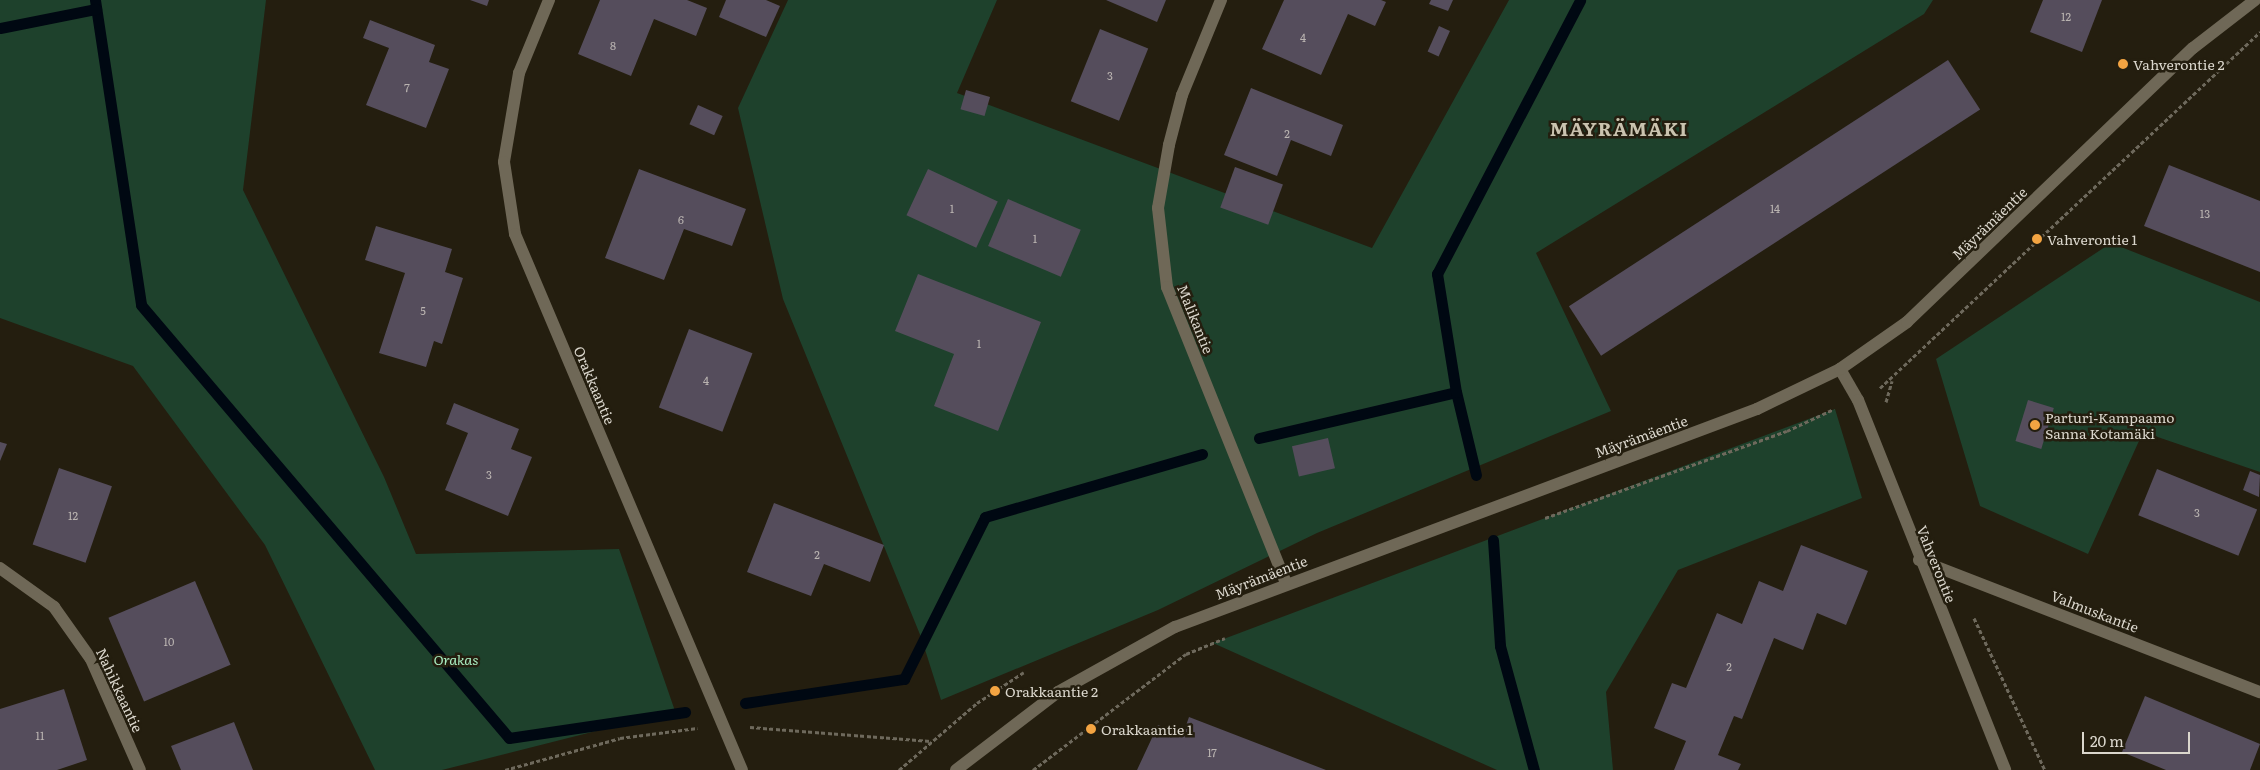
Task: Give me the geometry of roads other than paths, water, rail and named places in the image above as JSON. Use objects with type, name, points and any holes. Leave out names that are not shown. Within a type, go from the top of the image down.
[{"type":"street","name":"Orakkaantie","points":[[549,0],[519,74],[504,162],[515,234],[742,770]]},
{"type":"street","name":"Malikantie","points":[[1221,0],[1182,95],[1169,145],[1158,208],[1167,287],[1286,583]]},
{"type":"street","name":"Mäyrämäentie","points":[[956,770],[1058,692],[1113,658],[1174,627],[1286,583],[1757,409],[1840,369],[1907,322],[2193,48],[2254,0]]},
{"type":"street","name":"Vahverontie","points":[[1840,369],[1858,400],[1919,560],[2005,770]]},
{"type":"street","name":"Valmuskantie","points":[[1919,560],[1952,571],[2260,692]]},
{"type":"street","name":"Nahikkaantie","points":[[0,568],[54,607],[91,659],[140,770]]},
{"type":"waterway","points":[[95,0],[141,305],[509,738],[685,712]]},
{"type":"waterway","points":[[1476,475],[1456,392],[1437,274],[1580,0]]},
{"type":"waterway","points":[[0,28],[96,9]]},
{"type":"waterway","points":[[1259,438],[1456,392]]},
{"type":"waterway","points":[[745,703],[904,679],[985,517],[1202,454]]},
{"type":"waterway","points":[[1493,540],[1500,646],[1534,770]]},
{"type":"place","name":"Vahverontie 2","points":[[2123,64]]},
{"type":"place","name":"Vahverontie 1","points":[[2037,239]]},
{"type":"place","name":"Parturi-Kampaamo Sanna Kotamäki","points":[[2035,425]]},
{"type":"place","name":"Orakkaantie 2","points":[[995,691]]},
{"type":"place","name":"Orakkaantie 1","points":[[1091,729]]},
{"type":"district","name":"MÄYRÄMÄKI","points":[[1619,129]]},
{"type":"park label","name":"Orakas","points":[[456,659]]}]
